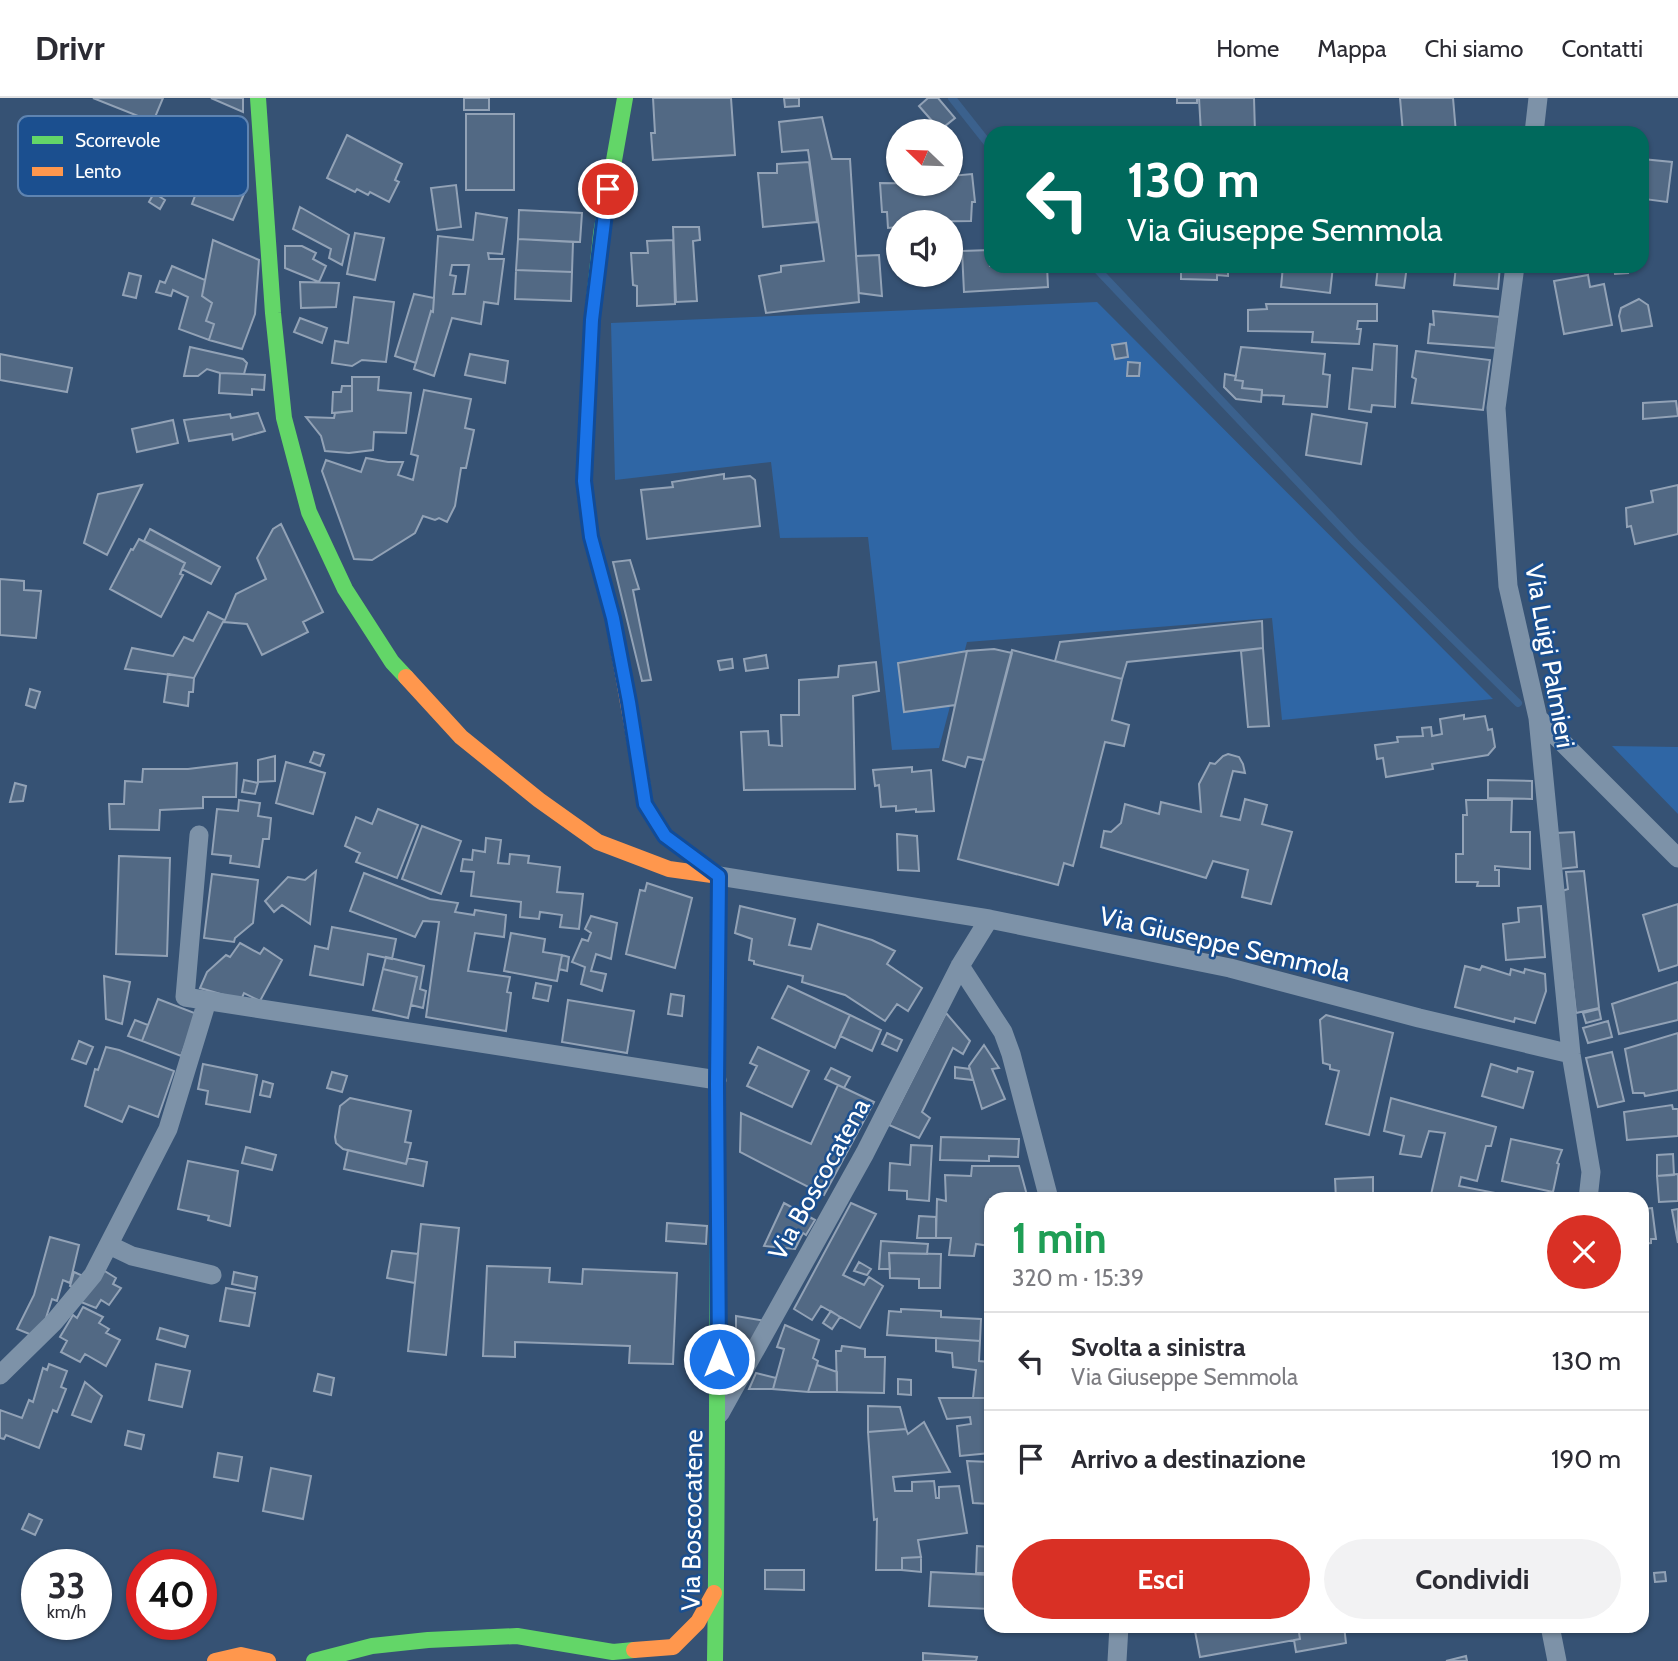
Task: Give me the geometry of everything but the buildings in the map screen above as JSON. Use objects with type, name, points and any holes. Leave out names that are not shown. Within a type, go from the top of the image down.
[{"type":"street","name":"Via Giuseppe Semmola","points":[[258,98],[284,418],[309,512],[345,589],[392,662],[461,737],[539,800],[598,842],[669,869],[989,919],[1230,968],[1419,1018],[1571,1054]]},
{"type":"street","name":"Via Giuseppe Semmola","points":[[625,98],[601,234],[592,320],[584,481],[591,537],[613,618],[645,804],[665,836],[719,876]]},
{"type":"street","points":[[1535,126],[1538,98]]},
{"type":"street","name":"Via Luigi Palmieri","points":[[1514,273],[1496,408],[1500,478],[1508,586],[1538,718],[1571,1054]]},
{"type":"street","points":[[1538,718],[1678,858]]},
{"type":"street","points":[[199,835],[185,997],[717,1080]]},
{"type":"street","name":"Via Boscocatene","points":[[715,1661],[719,1415],[719,876]]},
{"type":"street","name":"Via Boscocatena","points":[[719,1415],[865,1153],[960,966],[989,919]]},
{"type":"street","points":[[960,966],[1003,1032],[1047,1192]]},
{"type":"street","points":[[0,1375],[54,1322],[93,1275],[168,1129],[207,1001]]},
{"type":"street","points":[[1571,1054],[1591,1172],[1589,1192]]},
{"type":"street","points":[[109,1245],[132,1256],[212,1275]]},
{"type":"street","points":[[314,1661],[372,1646],[428,1640],[517,1636],[613,1652],[678,1651],[715,1590]]},
{"type":"street","points":[[1117,1661],[1119,1633]]},
{"type":"street","points":[[1551,1633],[1557,1661]]},
{"type":"street","points":[[355,1661],[372,1646]]},
{"type":"street","points":[[613,1652],[631,1661]]},
{"type":"street","points":[[215,1661],[225,1656],[253,1655],[268,1661]]},
{"type":"shaded area","points":[[1097,302],[1493,699],[1282,720],[1272,618],[967,642],[939,748],[892,750],[868,537],[780,538],[771,462],[615,480],[611,323]]},
{"type":"shaded area","points":[[1612,746],[1678,747],[1678,814]]},
{"type":"waterway","points":[[952,98],[984,138]]},
{"type":"waterway","points":[[1101,273],[1355,542],[1518,703]]},
{"type":"traffic: fast","points":[[258,98],[273,313],[284,418],[309,512],[345,589],[392,662],[406,677]]},
{"type":"traffic: fast","points":[[584,483],[592,320],[601,234],[625,98]]},
{"type":"traffic: fast","points":[[642,782],[645,804],[665,836],[717,874]]},
{"type":"traffic: fast","points":[[715,1661],[719,876]]},
{"type":"traffic: fast","points":[[314,1661],[372,1646],[428,1640],[517,1636],[613,1652],[634,1650]]},
{"type":"traffic: slow","points":[[584,483],[591,537],[613,618],[642,782]]},
{"type":"traffic: slow","points":[[406,677],[461,737],[539,800],[598,842],[669,869],[719,876]]},
{"type":"traffic: slow","points":[[634,1650],[673,1647],[698,1622],[714,1593]]},
{"type":"traffic: slow","points":[[215,1661],[241,1655],[268,1661]]},
{"type":"route","points":[[608,189],[592,320],[584,481],[591,537],[613,618],[645,804],[665,836],[719,876],[719,1359]]}]
